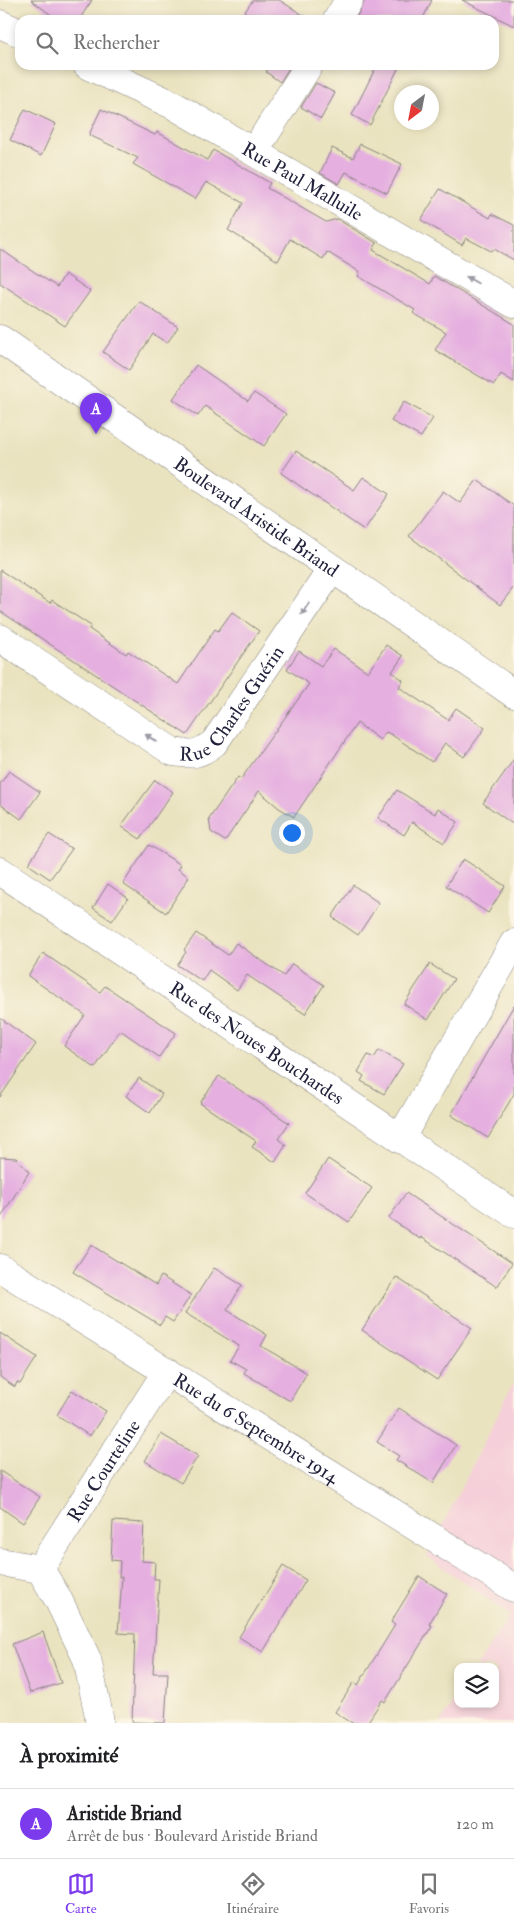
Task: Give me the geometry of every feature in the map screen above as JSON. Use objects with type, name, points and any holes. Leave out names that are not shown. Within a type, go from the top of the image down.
[{"type":"street","points":[[340,15],[349,0]]},
{"type":"street","points":[[0,24],[15,32]]},
{"type":"street","name":"Rue Paul Malluile","points":[[99,70],[173,105],[514,304]]},
{"type":"street","points":[[254,152],[306,70]]},
{"type":"street","name":"Boulevard Aristide Briand","points":[[0,339],[514,694]]},
{"type":"street","name":"Rue Charles Guérin","points":[[0,638],[173,752],[191,755],[204,751],[214,743],[332,569]]},
{"type":"street","name":"Rue des Noues Bouchardes","points":[[0,871],[514,1214]]},
{"type":"street","points":[[400,1139],[514,943]]},
{"type":"street","name":"Rue du 6 Septembre 1914","points":[[0,1268],[514,1588]]},
{"type":"street","name":"Rue Courteline","points":[[40,1569],[167,1371]]},
{"type":"street","points":[[0,1562],[40,1569],[58,1599],[87,1659],[99,1723]]},
{"type":"shaded area","points":[[514,1382],[514,1723],[440,1723],[454,1701],[454,1708],[499,1708],[499,1663],[479,1663],[510,1615],[427,1556]]},
{"type":"building","points":[[31,0],[92,0],[82,15],[51,15]]},
{"type":"building","points":[[253,0],[279,0],[303,15],[242,15]]},
{"type":"building","points":[[365,0],[432,0],[424,15],[358,15]]},
{"type":"building","points":[[462,0],[514,0],[514,26],[499,18],[499,15],[492,15]]},
{"type":"building","points":[[267,70],[288,70],[280,82],[266,72]]},
{"type":"building","points":[[374,70],[398,70],[370,125],[352,115]]},
{"type":"building","points":[[316,83],[335,93],[321,119],[301,107]]},
{"type":"building","points":[[25,109],[56,124],[41,156],[10,140]]},
{"type":"building","points":[[101,109],[155,135],[157,132],[207,160],[213,150],[270,183],[267,188],[326,222],[337,219],[377,243],[373,250],[430,284],[434,276],[514,324],[514,382],[501,374],[494,385],[435,350],[446,332],[413,313],[415,310],[358,276],[360,272],[327,252],[323,259],[290,239],[278,261],[228,230],[243,203],[206,182],[195,199],[133,164],[138,158],[89,135]]},
{"type":"building","points":[[360,144],[402,164],[387,193],[346,172],[339,184],[320,173],[332,148],[353,158]]},
{"type":"building","points":[[440,189],[490,218],[492,214],[514,225],[514,260],[494,249],[491,251],[466,238],[462,245],[421,220]]},
{"type":"building","points":[[0,249],[57,287],[65,274],[90,291],[65,326],[0,283]]},
{"type":"building","points":[[139,301],[178,327],[167,343],[153,334],[129,370],[103,352]]},
{"type":"building","points":[[196,365],[248,401],[254,393],[286,414],[264,446],[205,406],[198,416],[173,399]]},
{"type":"building","points":[[404,402],[433,418],[421,437],[391,421]]},
{"type":"building","points":[[296,451],[354,490],[363,477],[389,494],[364,530],[281,473]]},
{"type":"building","points":[[477,480],[514,506],[514,587],[500,605],[409,536],[443,491],[460,503]]},
{"type":"building","points":[[0,570],[50,603],[52,600],[91,626],[89,629],[126,654],[128,651],[178,684],[215,629],[218,631],[232,612],[259,631],[187,735],[0,611]]},
{"type":"building","points":[[386,645],[403,656],[392,672],[403,680],[399,687],[448,720],[456,708],[485,728],[464,757],[445,743],[432,762],[392,735],[386,732],[380,740],[357,723],[294,817],[279,808],[259,791],[225,841],[211,832],[209,819],[238,777],[241,779],[309,684],[287,669],[299,651],[321,666],[334,649],[368,672]]},
{"type":"building","points":[[514,759],[514,825],[483,803]]},
{"type":"building","points":[[9,771],[40,792],[21,819],[0,804],[0,784]]},
{"type":"building","points":[[155,780],[173,792],[140,839],[121,826]]},
{"type":"building","points":[[397,790],[435,814],[438,808],[458,822],[444,843],[412,822],[404,835],[378,818]]},
{"type":"building","points":[[49,834],[72,849],[50,879],[28,864]]},
{"type":"building","points":[[149,845],[181,865],[178,869],[189,877],[166,913],[123,884]]},
{"type":"building","points":[[463,859],[505,886],[488,913],[446,886]]},
{"type":"building","points":[[108,884],[128,898],[112,921],[93,908]]},
{"type":"building","points":[[353,885],[379,903],[358,935],[332,917]]},
{"type":"building","points":[[196,933],[228,955],[236,943],[284,976],[292,964],[324,985],[305,1014],[247,975],[237,990],[209,970],[202,981],[177,965],[186,952],[184,950]]},
{"type":"building","points":[[43,953],[100,992],[105,986],[176,1033],[159,1057],[120,1030],[95,1068],[64,1046],[85,1015],[28,976]]},
{"type":"building","points":[[430,964],[454,979],[428,1020],[404,1004]]},
{"type":"building","points":[[514,1005],[514,1094],[488,1138],[451,1115]]},
{"type":"building","points":[[0,1018],[36,1044],[0,1097]]},
{"type":"building","points":[[379,1050],[403,1064],[384,1094],[361,1081],[364,1076],[358,1072],[368,1055],[374,1058]]},
{"type":"building","points":[[219,1076],[289,1123],[278,1139],[286,1145],[275,1162],[252,1147],[256,1141],[200,1103]]},
{"type":"building","points":[[139,1078],[162,1094],[150,1113],[126,1096]]},
{"type":"building","points":[[0,1157],[16,1158],[29,1172],[0,1219]]},
{"type":"building","points":[[328,1159],[372,1188],[349,1222],[305,1193]]},
{"type":"building","points":[[406,1193],[512,1263],[497,1287],[389,1218]]},
{"type":"building","points":[[91,1245],[156,1285],[161,1276],[191,1295],[173,1322],[165,1317],[160,1325],[73,1272]]},
{"type":"building","points":[[214,1268],[242,1285],[227,1310],[267,1335],[261,1346],[307,1373],[290,1401],[244,1373],[246,1369],[230,1360],[239,1346],[185,1313]]},
{"type":"building","points":[[396,1277],[472,1328],[437,1380],[362,1330]]},
{"type":"building","points":[[0,1333],[37,1357],[20,1384],[17,1382],[15,1387],[0,1377]]},
{"type":"building","points":[[72,1390],[106,1411],[90,1436],[57,1415]]},
{"type":"building","points":[[399,1408],[456,1445],[433,1483],[396,1460],[399,1456],[377,1442]]},
{"type":"building","points":[[161,1434],[198,1456],[181,1483],[145,1461]]},
{"type":"building","points":[[0,1471],[40,1497],[23,1523],[0,1507]]},
{"type":"building","points":[[113,1521],[144,1523],[142,1561],[155,1562],[154,1579],[159,1579],[153,1673],[168,1673],[165,1723],[132,1722],[135,1634],[118,1633],[122,1577],[119,1577],[120,1561],[111,1560]]},
{"type":"building","points":[[283,1566],[306,1580],[263,1652],[239,1637]]},
{"type":"building","points":[[419,1576],[447,1594],[429,1624],[432,1626],[385,1702],[382,1700],[367,1723],[352,1723],[335,1712],[354,1682],[358,1685],[395,1625],[391,1622]]},
{"type":"building","points":[[43,1632],[61,1683],[30,1693],[12,1644]]},
{"type":"place","name":"Aristide Briand","points":[[96,434]]}]
